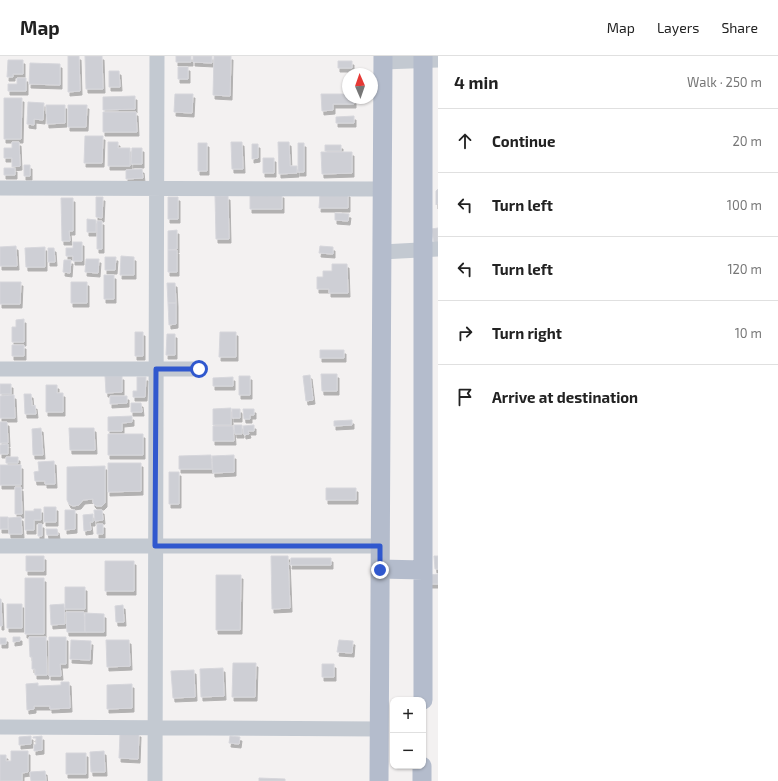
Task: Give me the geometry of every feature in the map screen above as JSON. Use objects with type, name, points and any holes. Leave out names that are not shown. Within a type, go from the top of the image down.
[{"type":"main road","points":[[379,781],[383,59]]},
{"type":"main road","points":[[422,697],[423,570],[431,250],[428,59]]},
{"type":"main road","points":[[380,570],[423,570]]},
{"type":"main road","points":[[422,769],[422,781]]},
{"type":"street","points":[[155,781],[157,56]]},
{"type":"street","points":[[383,59],[428,59]]},
{"type":"street","points":[[0,188],[383,189]]},
{"type":"street","points":[[382,252],[431,250]]},
{"type":"street","points":[[0,369],[199,369]]},
{"type":"street","points":[[0,546],[380,546]]},
{"type":"street","points":[[0,727],[379,729]]},
{"type":"building","points":[[68,56],[79,56],[80,91],[68,92]]},
{"type":"building","points":[[85,56],[102,56],[103,89],[86,89]]},
{"type":"building","points":[[176,56],[191,56],[191,62],[176,62]]},
{"type":"building","points":[[193,56],[212,56],[212,63],[193,62]]},
{"type":"building","points":[[214,56],[231,56],[230,96],[213,95]]},
{"type":"building","points":[[8,60],[23,60],[23,74],[13,74],[13,77],[7,77]]},
{"type":"building","points":[[338,61],[352,61],[352,68],[338,68]]},
{"type":"building","points":[[30,63],[60,64],[60,85],[29,84]]},
{"type":"building","points":[[178,67],[188,67],[188,79],[178,79]]},
{"type":"building","points":[[109,71],[119,71],[120,87],[109,87]]},
{"type":"building","points":[[17,78],[26,78],[26,91],[8,91],[8,84],[17,84]]},
{"type":"building","points":[[175,94],[193,94],[192,113],[174,112]]},
{"type":"building","points":[[321,94],[342,94],[342,104],[333,104],[333,110],[322,111]]},
{"type":"building","points":[[135,96],[135,109],[103,110],[103,97]]},
{"type":"building","points":[[4,98],[22,98],[21,139],[4,139]]},
{"type":"building","points":[[28,102],[44,103],[43,120],[34,119],[34,125],[27,124]]},
{"type":"building","points":[[46,105],[65,105],[65,123],[47,124]]},
{"type":"building","points":[[68,105],[87,105],[86,127],[68,127]]},
{"type":"building","points":[[103,112],[136,112],[137,132],[103,132]]},
{"type":"building","points":[[354,116],[354,123],[336,123],[336,117]]},
{"type":"building","points":[[85,136],[103,136],[102,163],[84,163]]},
{"type":"building","points":[[12,142],[19,142],[20,166],[12,167],[12,158],[4,158],[4,148],[12,148]]},
{"type":"building","points":[[108,142],[118,142],[118,148],[130,148],[130,166],[108,166]]},
{"type":"building","points":[[231,142],[242,142],[243,169],[232,169]]},
{"type":"building","points":[[278,142],[289,142],[290,166],[297,166],[297,173],[279,174]]},
{"type":"building","points":[[198,143],[207,143],[207,171],[198,171]]},
{"type":"building","points":[[298,143],[304,143],[304,172],[298,172]]},
{"type":"building","points":[[252,144],[258,144],[258,158],[252,159]]},
{"type":"building","points":[[325,145],[341,145],[341,151],[325,151]]},
{"type":"building","points":[[132,148],[142,148],[142,164],[131,164]]},
{"type":"building","points":[[321,152],[352,152],[352,173],[322,174]]},
{"type":"building","points":[[263,158],[274,158],[274,173],[263,173]]},
{"type":"building","points":[[24,165],[30,165],[30,176],[24,176]]},
{"type":"building","points":[[4,168],[15,168],[15,175],[4,175]]},
{"type":"building","points":[[142,169],[143,178],[126,179],[126,170]]},
{"type":"building","points":[[438,189],[438,203],[436,205],[436,191]]},
{"type":"building","points":[[320,193],[348,193],[348,208],[319,208]]},
{"type":"building","points":[[250,194],[282,194],[282,209],[250,209]]},
{"type":"building","points":[[215,196],[228,196],[229,239],[216,239]]},
{"type":"building","points":[[96,197],[103,197],[102,218],[96,217]]},
{"type":"building","points":[[168,197],[178,197],[178,219],[168,219]]},
{"type":"building","points":[[61,198],[73,198],[73,231],[69,231],[70,241],[62,241]]},
{"type":"building","points":[[335,213],[349,214],[348,221],[335,220]]},
{"type":"building","points":[[87,219],[96,220],[96,232],[87,232]]},
{"type":"building","points":[[97,221],[102,221],[102,249],[97,249]]},
{"type":"building","points":[[438,228],[438,246],[435,247],[431,229]]},
{"type":"building","points":[[177,230],[177,249],[168,250],[168,231]]},
{"type":"building","points":[[73,242],[82,242],[82,261],[73,261],[73,256],[66,256],[66,248],[73,248]]},
{"type":"building","points":[[16,246],[17,266],[0,266],[0,247]]},
{"type":"building","points":[[320,246],[333,247],[333,254],[319,253]]},
{"type":"building","points":[[45,247],[45,267],[26,267],[25,248]]},
{"type":"building","points":[[48,248],[54,248],[55,262],[48,262]]},
{"type":"building","points":[[168,250],[177,250],[177,272],[168,272]]},
{"type":"building","points":[[121,256],[134,257],[134,275],[120,275]]},
{"type":"building","points":[[105,257],[116,257],[115,270],[105,270]]},
{"type":"building","points":[[86,259],[99,259],[98,273],[85,272]]},
{"type":"building","points":[[64,260],[71,260],[70,273],[63,272]]},
{"type":"building","points":[[332,264],[347,264],[348,293],[329,293],[329,289],[317,289],[317,277],[323,277],[323,271],[332,271]]},
{"type":"building","points":[[104,275],[114,275],[114,299],[104,299]]},
{"type":"building","points":[[0,282],[21,282],[20,304],[0,304]]},
{"type":"building","points":[[71,282],[87,282],[87,303],[71,303]]},
{"type":"building","points":[[167,283],[175,283],[176,303],[168,303]]},
{"type":"building","points":[[168,303],[176,303],[176,324],[169,325]]},
{"type":"building","points":[[24,319],[24,342],[12,342],[12,327],[16,327],[16,320]]},
{"type":"building","points":[[135,332],[143,332],[143,356],[135,356]]},
{"type":"building","points":[[220,332],[236,332],[236,357],[219,357]]},
{"type":"building","points":[[167,334],[175,334],[175,355],[166,355]]},
{"type":"building","points":[[12,345],[24,345],[24,356],[12,356]]},
{"type":"building","points":[[320,350],[344,350],[344,358],[320,358]]},
{"type":"building","points":[[321,374],[337,374],[337,391],[322,391]]},
{"type":"building","points":[[310,375],[313,400],[306,401],[303,376]]},
{"type":"building","points":[[105,376],[122,376],[122,392],[106,393]]},
{"type":"building","points":[[239,376],[250,376],[250,395],[239,395]]},
{"type":"building","points":[[137,377],[146,377],[145,397],[133,397],[133,391],[137,391]]},
{"type":"building","points":[[233,377],[233,386],[213,386],[213,378]]},
{"type":"building","points":[[0,384],[11,384],[11,394],[0,394]]},
{"type":"building","points":[[46,385],[57,385],[57,393],[63,393],[63,412],[46,412]]},
{"type":"building","points":[[24,394],[31,394],[32,406],[35,405],[36,414],[25,414]]},
{"type":"building","points":[[14,395],[15,418],[0,418],[0,396]]},
{"type":"building","points":[[110,396],[127,396],[127,403],[110,404]]},
{"type":"building","points":[[131,403],[141,403],[142,412],[131,412]]},
{"type":"building","points":[[231,408],[231,425],[213,425],[213,409]]},
{"type":"building","points":[[232,409],[240,409],[240,418],[232,418]]},
{"type":"building","points":[[243,409],[254,409],[254,415],[250,415],[250,419],[244,419]]},
{"type":"building","points":[[132,416],[132,422],[122,423],[122,431],[108,431],[108,417]]},
{"type":"building","points":[[352,420],[352,425],[334,426],[334,421]]},
{"type":"building","points":[[0,422],[7,422],[8,443],[0,443]]},
{"type":"building","points":[[234,425],[242,425],[242,434],[235,434]]},
{"type":"building","points":[[254,425],[254,431],[248,431],[249,434],[244,435],[243,426]]},
{"type":"building","points":[[213,426],[233,426],[234,441],[213,441]]},
{"type":"building","points":[[41,428],[43,455],[33,455],[32,429]]},
{"type":"building","points":[[69,428],[94,428],[95,450],[70,450]]},
{"type":"building","points":[[108,434],[143,434],[143,455],[108,455]]},
{"type":"building","points":[[8,444],[8,454],[0,454],[0,445]]},
{"type":"building","points":[[211,455],[212,469],[179,469],[179,456]]},
{"type":"building","points":[[234,455],[234,472],[213,473],[212,456]]},
{"type":"building","points":[[6,457],[18,457],[18,463],[6,463]]},
{"type":"building","points":[[54,461],[55,484],[45,484],[45,481],[35,481],[34,472],[39,471],[38,462]]},
{"type":"building","points":[[108,463],[141,463],[141,491],[108,492]]},
{"type":"building","points":[[0,465],[21,465],[21,485],[0,485]]},
{"type":"building","points":[[105,466],[105,503],[102,506],[96,506],[93,503],[93,499],[83,500],[79,505],[73,506],[69,504],[67,500],[67,467]]},
{"type":"building","points":[[169,472],[179,472],[179,504],[169,504]]},
{"type":"building","points":[[15,487],[21,487],[22,514],[15,514]]},
{"type":"building","points":[[326,488],[356,488],[356,500],[326,500]]},
{"type":"building","points":[[44,507],[56,507],[56,522],[44,522]]},
{"type":"building","points":[[34,509],[41,509],[41,520],[34,520],[34,530],[25,530],[25,511],[34,511]]},
{"type":"building","points":[[65,510],[75,510],[75,529],[65,530]]},
{"type":"building","points":[[94,510],[102,510],[103,520],[95,521]]},
{"type":"building","points":[[93,514],[93,522],[90,522],[91,530],[84,531],[83,515]]},
{"type":"building","points":[[0,517],[8,517],[8,529],[0,529]]},
{"type":"building","points":[[21,517],[22,534],[9,534],[8,518]]},
{"type":"building","points":[[38,524],[42,524],[42,536],[38,536]]},
{"type":"building","points":[[97,524],[103,524],[103,534],[97,534]]},
{"type":"building","points":[[46,529],[57,529],[58,535],[47,535]]},
{"type":"building","points":[[26,556],[44,556],[44,571],[26,571]]},
{"type":"building","points":[[271,556],[288,556],[290,608],[272,609]]},
{"type":"building","points":[[434,556],[438,556],[438,569],[435,569]]},
{"type":"building","points":[[291,558],[331,558],[331,565],[290,565]]},
{"type":"building","points":[[105,561],[134,561],[134,591],[105,591]]},
{"type":"building","points":[[438,574],[438,584],[430,584],[430,575]]},
{"type":"building","points":[[216,575],[241,575],[240,630],[216,630]]},
{"type":"building","points":[[25,578],[44,578],[44,634],[25,634]]},
{"type":"building","points":[[65,587],[85,587],[85,609],[65,609]]},
{"type":"building","points":[[1,599],[2,626],[0,626]]},
{"type":"building","points":[[7,604],[22,604],[22,628],[7,628]]},
{"type":"building","points":[[64,604],[65,624],[51,625],[50,605]]},
{"type":"building","points":[[123,605],[124,622],[116,622],[115,606]]},
{"type":"building","points":[[66,612],[84,612],[85,632],[67,632]]},
{"type":"building","points":[[85,613],[104,614],[104,632],[85,632]]},
{"type":"building","points":[[13,637],[20,637],[20,641],[13,642]]},
{"type":"building","points":[[29,637],[46,637],[47,675],[35,675],[35,669],[32,669]]},
{"type":"building","points":[[49,637],[66,637],[66,664],[60,664],[61,676],[49,676]]},
{"type":"building","points":[[0,638],[6,638],[6,644],[0,644]]},
{"type":"building","points":[[71,640],[91,641],[90,660],[70,659]]},
{"type":"building","points":[[106,640],[129,640],[130,666],[107,667]]},
{"type":"building","points":[[339,640],[353,641],[352,653],[337,652]]},
{"type":"building","points":[[233,663],[256,663],[255,697],[232,697]]},
{"type":"building","points":[[322,664],[334,664],[334,677],[322,677]]},
{"type":"building","points":[[223,668],[224,696],[201,697],[200,669]]},
{"type":"building","points":[[194,670],[195,697],[173,698],[171,671]]},
{"type":"building","points":[[61,682],[69,682],[70,708],[50,709],[50,706],[34,706],[34,709],[27,710],[26,684],[38,683],[38,686],[61,685]]},
{"type":"building","points":[[132,684],[132,708],[107,709],[107,685]]},
{"type":"building","points":[[120,733],[139,733],[138,759],[119,758]]},
{"type":"building","points":[[31,736],[31,744],[19,745],[19,737]]},
{"type":"building","points":[[42,736],[42,750],[34,751],[36,738],[33,737]]},
{"type":"building","points":[[230,736],[240,737],[239,744],[229,743]]},
{"type":"building","points":[[11,751],[28,751],[28,772],[22,773],[22,781],[0,781],[0,755],[6,755],[6,761],[11,761]]},
{"type":"building","points":[[104,751],[105,772],[91,772],[90,752]]},
{"type":"building","points":[[66,753],[86,753],[86,774],[66,774]]},
{"type":"building","points":[[45,771],[46,781],[31,781],[30,772]]},
{"type":"building","points":[[259,778],[285,779],[285,781],[259,781]]},
{"type":"route","points":[[199,369],[156,369],[155,546],[380,546],[380,570]]}]
